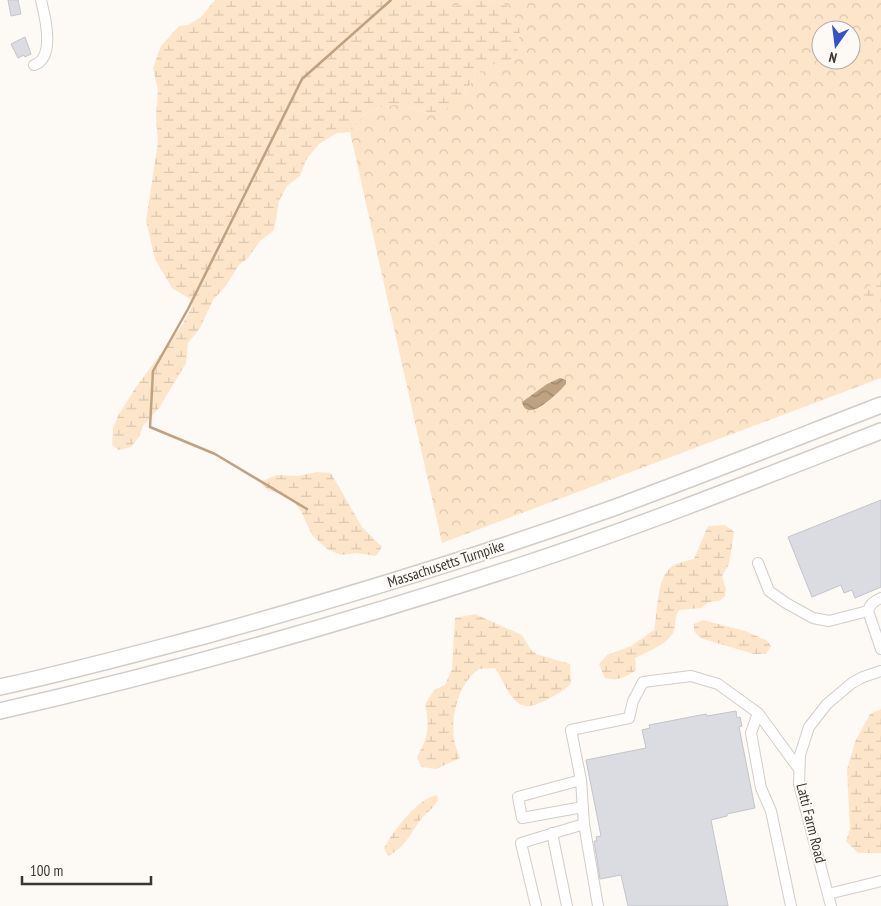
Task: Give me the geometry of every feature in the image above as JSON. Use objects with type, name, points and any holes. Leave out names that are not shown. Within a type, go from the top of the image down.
[{"type":"highway","name":"Massachusetts Turnpike","points":[[0,687],[256,622],[510,544],[624,504],[881,405]]},
{"type":"highway","name":"Massachusetts Turnpike","points":[[0,710],[196,663],[404,603],[522,565],[638,524],[881,431]]},
{"type":"street","points":[[34,64],[38,63],[46,55],[46,20],[42,0]]},
{"type":"street","points":[[758,563],[769,591],[812,618],[829,621],[868,611]]},
{"type":"street","points":[[881,598],[875,600],[869,606],[868,611],[881,650]]},
{"type":"street","name":"Latti Farm Road","points":[[831,906],[799,784],[803,742],[808,727],[840,691],[863,677],[881,672]]},
{"type":"street","points":[[598,906],[584,824],[581,780],[571,730],[629,718],[633,700],[643,682],[691,676],[718,684],[758,713],[799,769]]},
{"type":"street","points":[[758,713],[751,733],[761,788],[771,811],[791,906]]},
{"type":"street","points":[[581,780],[518,797],[522,818],[583,807]]},
{"type":"street","points":[[536,906],[521,843],[584,824]]},
{"type":"street","points":[[552,833],[567,906]]},
{"type":"street","points":[[821,906],[828,894],[881,881]]},
{"type":"green space","points":[[215,0],[436,0],[449,8],[474,0],[487,0],[505,4],[513,12],[520,30],[517,55],[510,62],[491,65],[474,78],[462,99],[453,106],[429,114],[399,104],[378,108],[363,115],[350,132],[337,133],[319,144],[306,160],[300,176],[287,186],[279,201],[274,230],[260,241],[248,258],[239,265],[225,287],[213,300],[200,328],[188,343],[186,363],[159,408],[143,426],[139,437],[131,447],[119,450],[112,445],[113,428],[118,416],[136,387],[183,324],[192,306],[192,300],[172,288],[155,259],[146,221],[158,142],[156,117],[158,90],[153,68],[161,46],[179,26],[188,25],[201,17]]},
{"type":"green space","points":[[436,0],[474,0],[449,8]]},
{"type":"green space","points":[[487,0],[881,0],[881,378],[442,543],[350,132],[363,115],[378,108],[399,104],[429,114],[462,99],[474,78],[491,65],[510,62],[517,55],[520,30],[513,12],[505,4]]},
{"type":"green space","points":[[881,276],[881,302],[863,305],[865,289]]},
{"type":"green space","points":[[317,472],[332,475],[362,527],[381,546],[376,556],[357,553],[341,555],[327,549],[312,535],[301,511],[295,503],[285,496],[268,490],[260,482],[277,475],[298,476]]},
{"type":"green space","points":[[725,525],[734,532],[729,564],[722,576],[726,589],[725,596],[719,601],[709,602],[701,608],[679,610],[673,633],[661,645],[635,658],[636,670],[621,678],[605,678],[599,664],[607,655],[631,646],[654,630],[658,597],[666,572],[673,566],[694,559],[708,526]]},
{"type":"green space","points":[[475,614],[522,635],[531,650],[536,654],[570,664],[571,683],[548,699],[527,706],[515,700],[495,668],[479,669],[472,675],[461,691],[455,710],[453,730],[460,758],[436,769],[421,767],[417,757],[424,744],[427,732],[425,705],[434,690],[445,685],[452,669],[455,618]]},
{"type":"green space","points":[[703,620],[745,631],[766,640],[771,646],[766,654],[754,654],[700,638],[694,631],[694,624]]},
{"type":"green space","points":[[881,709],[881,853],[858,853],[846,841],[850,829],[847,770],[855,742],[870,714]]},
{"type":"green space","points":[[437,795],[438,800],[436,803],[422,818],[404,844],[388,856],[384,848],[400,824],[422,802]]},
{"type":"water","points":[[560,378],[566,380],[566,384],[543,405],[530,410],[525,408],[522,402],[547,384]]},
{"type":"building","points":[[8,0],[18,0],[21,14],[11,16]]},
{"type":"building","points":[[25,37],[31,54],[18,58],[11,44]]},
{"type":"building","points":[[881,500],[881,587],[855,598],[852,590],[844,593],[841,585],[812,597],[788,537]]},
{"type":"building","points":[[736,711],[737,718],[740,717],[742,726],[739,727],[755,808],[727,814],[727,816],[711,820],[728,906],[628,906],[621,875],[600,879],[594,841],[597,841],[596,837],[601,836],[586,760],[646,748],[642,730],[650,728],[649,725],[706,714],[707,716]]},
{"type":"waterway","points":[[307,509],[215,454],[150,427],[153,371],[188,309],[302,79],[391,0]]}]
